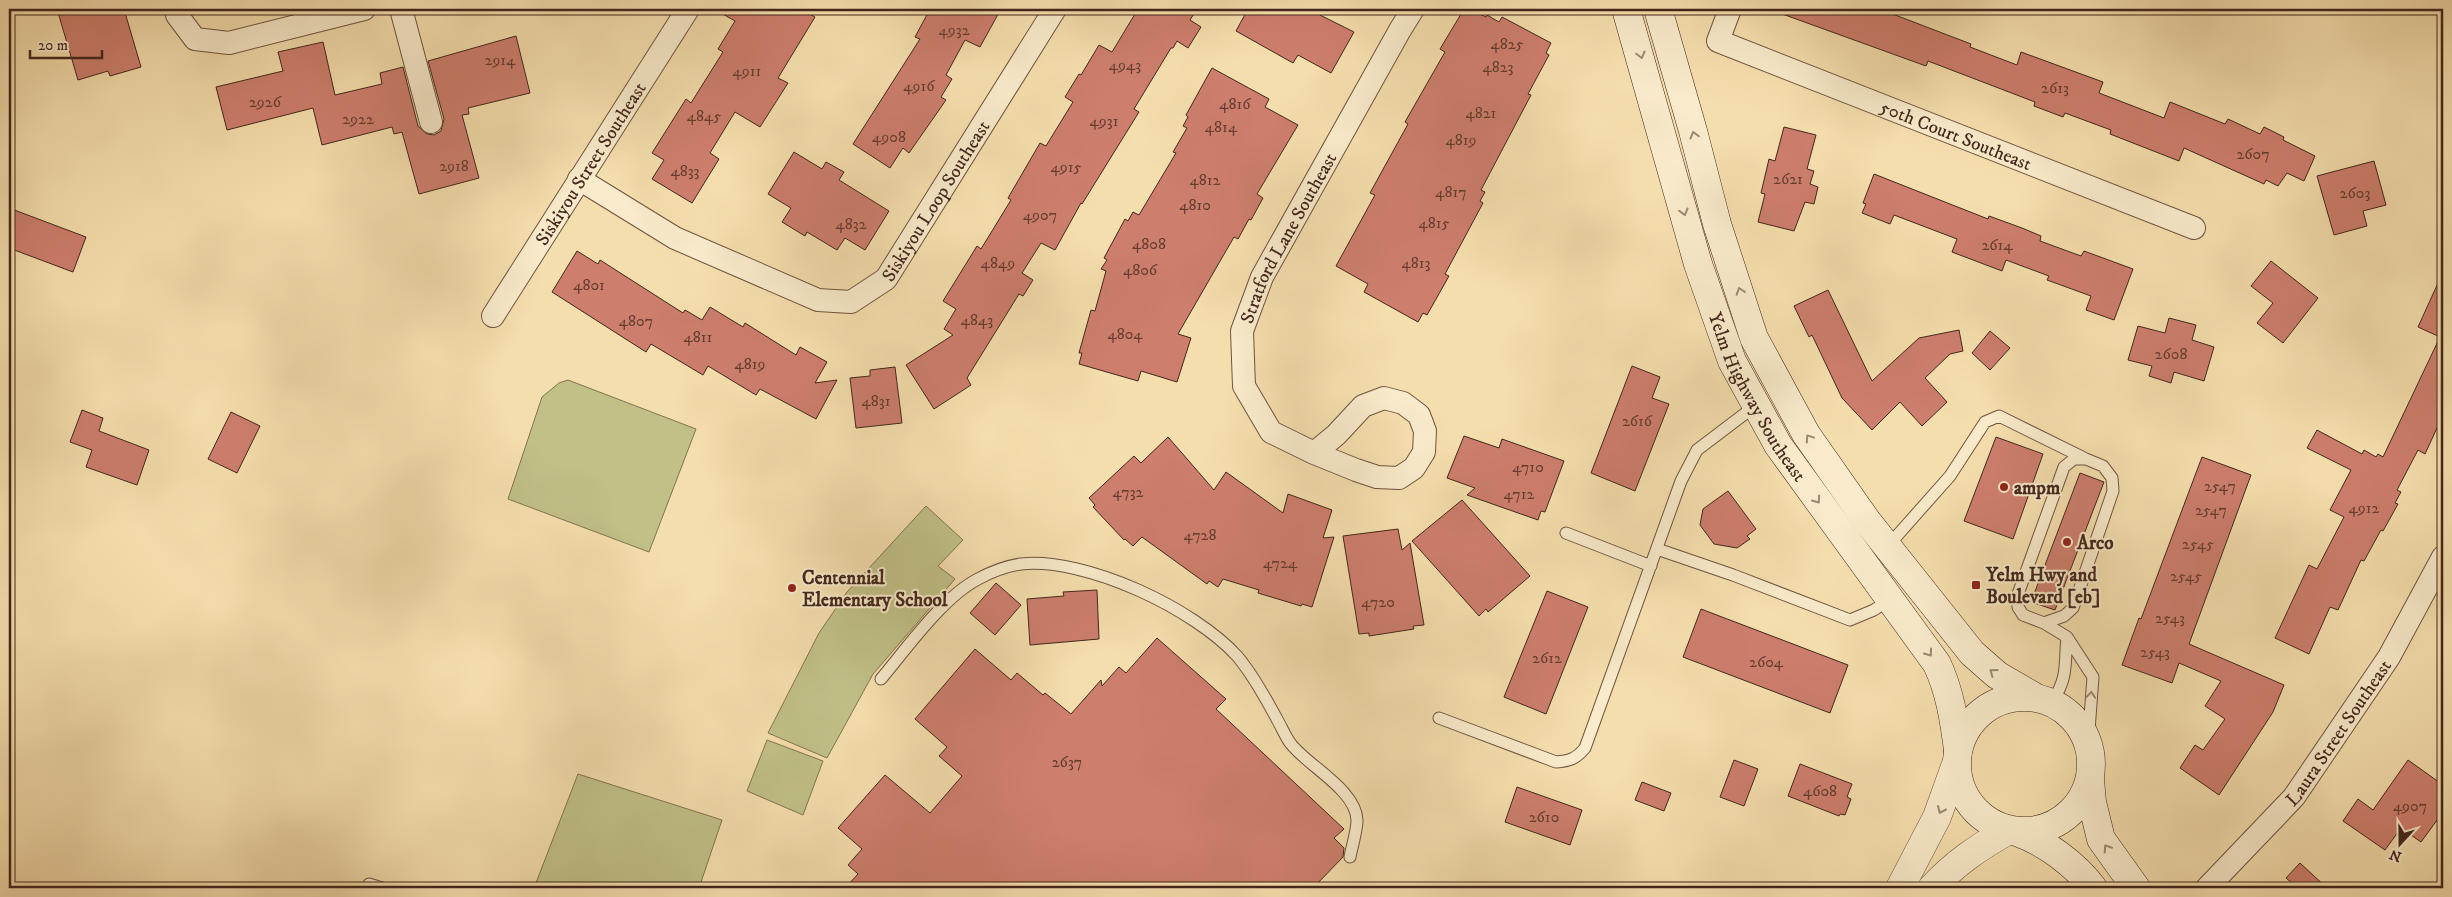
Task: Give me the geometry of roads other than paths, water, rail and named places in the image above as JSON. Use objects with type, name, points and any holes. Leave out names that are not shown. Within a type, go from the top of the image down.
[{"type":"main road","name":"Yelm Highway Southeast","points":[[1626,9],[1701,273],[1732,360],[1755,406],[1778,445],[1937,664],[1947,685],[1957,757]]},
{"type":"main road","name":"Yelm Highway Southeast","points":[[1658,9],[1717,224],[1754,338],[1806,434],[1887,547],[1981,662],[2044,700]]},
{"type":"main road","points":[[1900,888],[1937,817],[1967,727],[1980,712],[1996,702],[2015,697],[2044,700],[2068,713],[2080,727],[2088,744],[2091,762],[2092,802],[2102,839],[2136,888]]},
{"type":"main road","points":[[1957,757],[1959,783],[1967,802],[1981,816],[1998,827],[2035,838],[2085,878],[2093,888]]},
{"type":"main road","points":[[1932,888],[1965,856],[2013,831],[2036,830],[2055,825],[2071,813],[2082,798],[2090,780]]},
{"type":"street","points":[[176,9],[177,15],[194,39],[229,43],[364,9]]},
{"type":"street","points":[[401,9],[431,122]]},
{"type":"street","name":"Siskiyou Street Southeast","points":[[492,316],[688,9]]},
{"type":"street","name":"Siskiyou Loop Southeast","points":[[580,179],[675,238],[818,300],[851,302],[886,279],[1055,9]]},
{"type":"street","name":"Stratford Lane Southeast","points":[[1314,453],[1336,435],[1363,406],[1384,398],[1403,404],[1419,415],[1425,431],[1424,452],[1414,468],[1399,478],[1377,477],[1314,453],[1271,432],[1244,386],[1242,331],[1262,277],[1414,9]]},
{"type":"street","name":"50th Court Southeast","points":[[1730,9],[1718,41],[2194,228]]},
{"type":"street","name":"Laura Street Southeast","points":[[2207,888],[2294,797],[2389,657],[2443,557]]},
{"type":"lane","points":[[1439,718],[1556,762],[1568,761],[1578,756],[1585,748],[1681,480],[1697,450],[1755,406]]},
{"type":"lane","points":[[1887,547],[1950,476],[1985,422],[1999,416],[2103,466],[2112,478],[2114,491],[2073,608],[2064,616],[2044,623]]},
{"type":"lane","points":[[2086,459],[2074,459],[2064,468],[2018,594],[2018,607],[2023,615],[2044,623],[2067,636],[2092,677],[2088,744]]},
{"type":"lane","points":[[1566,533],[1651,566]]},
{"type":"lane","points":[[1657,549],[1850,620],[1874,610],[1890,599]]},
{"type":"lane","points":[[881,679],[957,592],[976,579],[998,569],[1021,564],[1058,565],[1138,590],[1189,618],[1221,641],[1238,658],[1258,685],[1291,744],[1347,794],[1357,819],[1350,857]]},
{"type":"lane","points":[[2044,700],[2063,684],[2066,669],[2067,636]]},
{"type":"lane","points":[[369,884],[382,888]]},
{"type":"place","name":"ampm","points":[[2004,487]]},
{"type":"place","name":"Arco","points":[[2067,542]]},
{"type":"place","name":"Yelm Hwy and Boulevard [eb]","points":[[1976,585]]},
{"type":"place","name":"Centennial Elementary School","points":[[792,588]]}]
